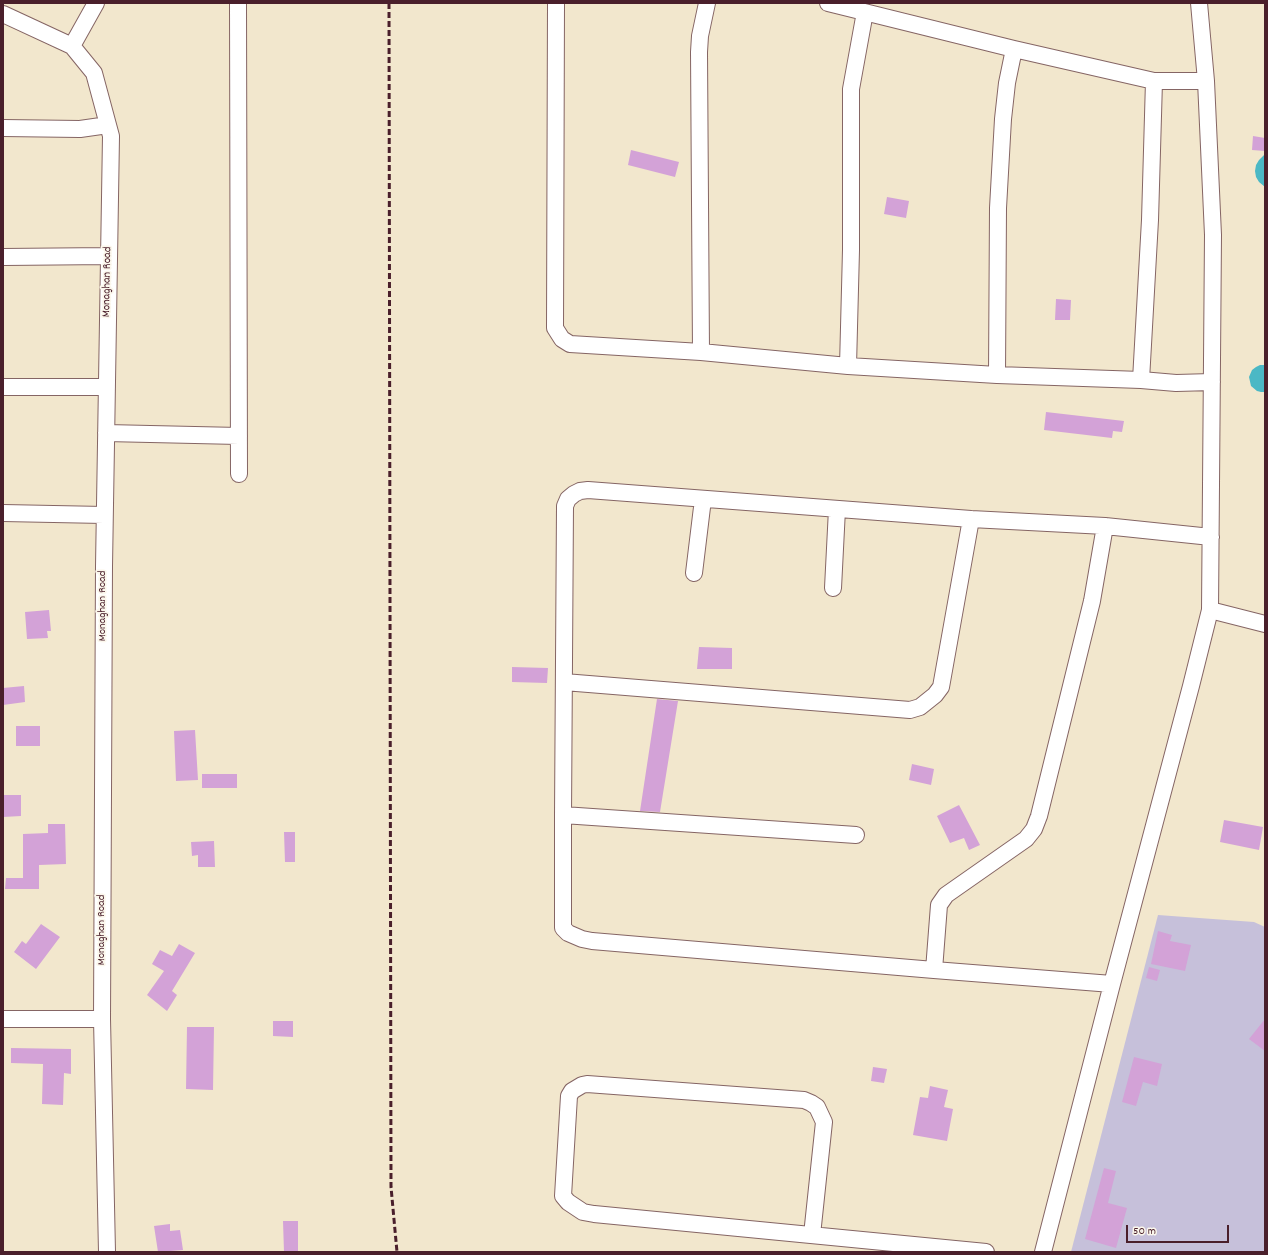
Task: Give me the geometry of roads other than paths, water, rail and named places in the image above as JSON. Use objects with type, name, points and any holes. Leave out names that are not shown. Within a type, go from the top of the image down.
[{"type":"street","points":[[72,46],[96,3]]},
{"type":"street","points":[[238,3],[240,474]]},
{"type":"street","points":[[556,3],[555,328],[562,339],[570,344],[701,352],[848,366],[997,375],[1141,380],[1176,383],[1212,382]]},
{"type":"street","points":[[701,352],[699,52],[700,36],[707,3]]},
{"type":"street","points":[[828,3],[1014,49],[1154,81],[1206,81]]},
{"type":"street","points":[[1043,1252],[1210,610],[1212,537],[1213,236],[1206,81],[1199,3]]},
{"type":"street","points":[[848,366],[851,250],[851,89],[865,12]]},
{"type":"street","name":"Monaghan Road","points":[[3,14],[72,46],[94,73],[111,136],[104,515],[102,1019],[107,1252]]},
{"type":"street","points":[[997,375],[998,208],[1002,134],[1007,83],[1014,49]]},
{"type":"street","points":[[1141,380],[1150,220],[1154,81]]},
{"type":"street","points":[[3,128],[80,129],[108,125]]},
{"type":"street","points":[[3,257],[109,256]]},
{"type":"street","points":[[3,387],[107,387]]},
{"type":"street","points":[[106,433],[239,436]]},
{"type":"street","points":[[1112,984],[592,941],[568,933],[563,928],[565,506],[568,499],[574,494],[580,491],[588,490],[971,519],[1105,526],[1212,537]]},
{"type":"street","points":[[694,573],[703,499]]},
{"type":"street","points":[[833,588],[837,509]]},
{"type":"street","points":[[3,513],[104,515]]},
{"type":"street","points":[[564,682],[910,710],[920,707],[935,695],[941,686],[971,519]]},
{"type":"street","points":[[934,970],[940,905],[946,895],[1026,839],[1034,830],[1039,816],[1092,601],[1105,526]]},
{"type":"street","points":[[1210,610],[1265,624]]},
{"type":"street","points":[[563,815],[856,835]]},
{"type":"street","points":[[3,1019],[102,1019]]},
{"type":"street","points":[[812,1235],[824,1122],[817,1108],[811,1103],[804,1100],[587,1084],[582,1084],[572,1091],[569,1096],[563,1196],[568,1202],[583,1212],[594,1214],[986,1252]]},
{"type":"water","points":[[1265,154],[1265,187],[1259,182],[1255,171],[1256,165]]},
{"type":"water","points":[[1260,365],[1265,365],[1265,392],[1257,391],[1251,386],[1249,377],[1252,370]]},
{"type":"railway","points":[[389,3],[391,1187],[397,1252]]}]
